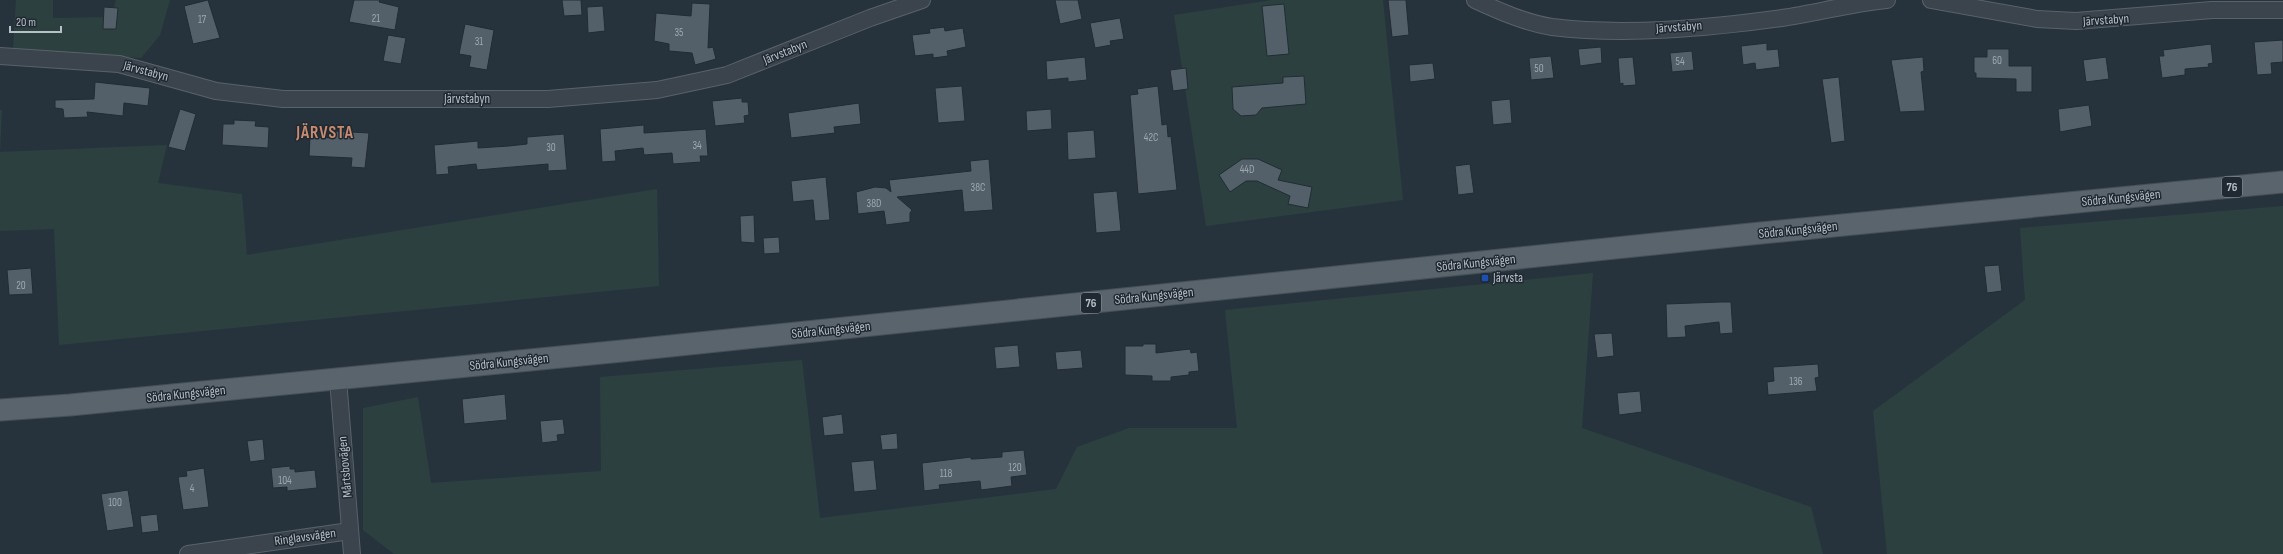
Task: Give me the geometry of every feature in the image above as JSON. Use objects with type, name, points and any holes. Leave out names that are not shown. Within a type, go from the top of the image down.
[{"type":"main road","name":"Södra Kungsvägen","points":[[0,410],[338,379],[1759,233],[2283,182]]},
{"type":"street","name":"Järvstabyn","points":[[0,56],[118,64],[216,91],[283,99],[548,99],[664,89],[727,75],[870,18],[922,0]]},
{"type":"street","name":"Järvstabyn","points":[[1475,0],[1502,13],[1551,27],[1610,31],[1679,28],[1782,18],[1887,0]]},
{"type":"street","name":"Järvstabyn","points":[[1931,0],[2038,19],[2076,22],[2212,10],[2283,10]]},
{"type":"street","name":"Mårtsbovägen","points":[[338,379],[352,554]]},
{"type":"street","name":"Ringlavsvägen","points":[[197,553],[350,531]]},
{"type":"green space","points":[[16,0],[53,0],[53,18],[112,17],[116,0],[170,0],[160,35],[141,58],[13,49]]},
{"type":"green space","points":[[1272,0],[1383,0],[1403,200],[1206,226],[1174,15]]},
{"type":"green space","points":[[0,110],[2,110],[0,152]]},
{"type":"green space","points":[[167,145],[158,183],[242,194],[247,255],[657,189],[659,286],[59,345],[54,229],[0,231],[0,152]]},
{"type":"green space","points":[[2283,206],[2283,554],[1887,554],[1873,411],[2025,300],[2020,228]]},
{"type":"green space","points":[[1593,273],[1582,428],[1811,507],[1823,554],[394,554],[363,530],[363,408],[418,397],[431,483],[601,471],[600,377],[802,360],[820,518],[1056,489],[1077,447],[1129,428],[1237,428],[1225,310]]},
{"type":"building","points":[[208,0],[220,38],[193,44],[184,6]]},
{"type":"building","points":[[354,0],[380,0],[379,2],[399,7],[395,30],[349,22]]},
{"type":"building","points":[[562,0],[581,0],[582,15],[564,16]]},
{"type":"building","points":[[1055,0],[1078,0],[1082,19],[1060,24]]},
{"type":"building","points":[[1388,0],[1406,0],[1409,35],[1392,37]]},
{"type":"building","points":[[692,3],[710,4],[708,48],[713,47],[716,59],[695,65],[692,53],[669,51],[669,44],[654,41],[656,13],[691,16]]},
{"type":"building","points":[[1284,4],[1289,54],[1267,56],[1262,6]]},
{"type":"building","points":[[603,6],[605,31],[588,33],[587,7]]},
{"type":"building","points":[[104,7],[118,8],[116,29],[103,29]]},
{"type":"building","points":[[1120,18],[1124,39],[1110,41],[1111,45],[1095,48],[1090,23]]},
{"type":"building","points":[[465,24],[494,30],[487,70],[469,67],[471,56],[459,54]]},
{"type":"building","points":[[944,27],[945,31],[963,28],[966,47],[947,51],[948,56],[933,58],[933,54],[915,56],[912,35],[930,33],[929,29]]},
{"type":"building","points":[[388,35],[406,38],[401,64],[383,61]]},
{"type":"building","points":[[2283,40],[2283,62],[2271,63],[2272,74],[2257,75],[2254,42]]},
{"type":"building","points":[[1767,43],[1767,50],[1778,49],[1780,67],[1756,70],[1755,63],[1743,65],[1741,46]]},
{"type":"building","points":[[2211,44],[2213,63],[2208,64],[2209,67],[2185,69],[2185,75],[2162,78],[2159,56],[2164,56],[2163,50]]},
{"type":"building","points":[[1601,47],[1602,63],[1580,66],[1578,49]]},
{"type":"building","points":[[1987,49],[2009,49],[2009,66],[2032,66],[2032,92],[2016,92],[2016,79],[1976,78],[1976,73],[1974,73],[1974,57],[1987,57]]},
{"type":"building","points":[[1692,51],[1694,70],[1672,72],[1670,53]]},
{"type":"building","points":[[1551,56],[1554,78],[1531,80],[1529,58]]},
{"type":"building","points":[[1085,57],[1087,80],[1068,82],[1068,78],[1047,80],[1046,61]]},
{"type":"building","points":[[1633,57],[1636,85],[1623,86],[1623,83],[1620,84],[1618,58]]},
{"type":"building","points":[[1923,57],[1924,71],[1921,72],[1925,111],[1900,112],[1891,60]]},
{"type":"building","points":[[2106,57],[2109,79],[2086,82],[2083,60]]},
{"type":"building","points":[[1433,63],[1435,79],[1410,82],[1409,65]]},
{"type":"building","points":[[1186,68],[1188,89],[1173,91],[1170,70]]},
{"type":"building","points":[[1304,76],[1306,104],[1262,108],[1256,115],[1241,116],[1233,109],[1232,87],[1283,83],[1283,77]]},
{"type":"building","points":[[1839,77],[1845,141],[1831,143],[1822,79]]},
{"type":"building","points":[[95,82],[150,88],[148,106],[124,103],[123,116],[87,112],[88,117],[64,118],[63,109],[55,108],[55,100],[94,99]]},
{"type":"building","points":[[962,86],[965,121],[938,123],[935,88]]},
{"type":"building","points":[[1158,86],[1162,125],[1167,124],[1168,137],[1171,136],[1177,190],[1138,194],[1130,95],[1138,94],[1137,89]]},
{"type":"building","points":[[742,98],[742,102],[748,102],[749,115],[744,116],[745,123],[715,126],[712,101]]},
{"type":"building","points":[[1510,99],[1512,123],[1493,125],[1491,101]]},
{"type":"building","points":[[859,103],[861,124],[834,127],[835,133],[791,138],[788,113]]},
{"type":"building","points":[[2089,105],[2092,126],[2060,132],[2058,109]]},
{"type":"building","points":[[180,109],[196,114],[185,151],[168,147]]},
{"type":"building","points":[[1051,109],[1052,129],[1027,131],[1026,111]]},
{"type":"building","points":[[234,120],[256,121],[255,126],[269,127],[268,148],[222,145],[223,124],[234,124]]},
{"type":"building","points":[[644,125],[644,133],[706,129],[708,156],[700,156],[701,162],[673,164],[672,153],[644,155],[643,148],[615,151],[616,161],[602,162],[600,129]]},
{"type":"building","points":[[1094,130],[1096,158],[1068,160],[1067,132]]},
{"type":"building","points":[[333,131],[369,133],[365,168],[351,167],[352,158],[309,156],[310,137],[333,138]]},
{"type":"building","points":[[564,134],[567,170],[548,171],[548,164],[477,170],[476,164],[448,167],[449,174],[436,175],[434,145],[478,141],[478,148],[509,146],[527,144],[527,137]]},
{"type":"building","points":[[989,159],[993,210],[964,212],[962,190],[897,197],[912,210],[910,213],[910,222],[886,225],[884,211],[858,214],[856,192],[875,187],[886,188],[891,192],[889,180],[971,171],[970,161]]},
{"type":"building","points":[[1242,159],[1258,159],[1282,170],[1278,180],[1312,187],[1308,208],[1288,204],[1290,196],[1257,181],[1246,181],[1230,192],[1219,175]]},
{"type":"building","points":[[1470,164],[1474,193],[1458,195],[1455,166]]},
{"type":"building","points":[[826,177],[830,220],[815,221],[813,200],[793,202],[791,181]]},
{"type":"building","points":[[1117,191],[1121,231],[1096,233],[1093,193]]},
{"type":"building","points":[[754,215],[755,243],[741,242],[740,216]]},
{"type":"building","points":[[779,237],[780,253],[764,254],[763,238]]},
{"type":"building","points":[[1999,265],[2002,291],[1987,293],[1984,266]]},
{"type":"building","points":[[31,268],[33,294],[9,295],[7,270]]},
{"type":"building","points":[[1731,302],[1733,333],[1720,334],[1719,322],[1685,326],[1686,337],[1667,338],[1666,304]]},
{"type":"building","points":[[1612,333],[1614,356],[1597,358],[1594,334]]},
{"type":"building","points":[[1143,344],[1156,344],[1156,353],[1190,349],[1191,353],[1197,352],[1199,371],[1189,372],[1189,375],[1171,377],[1171,381],[1152,381],[1152,376],[1125,375],[1125,346],[1143,346]]},
{"type":"building","points":[[1018,345],[1020,367],[996,369],[994,347]]},
{"type":"building","points":[[1081,350],[1083,368],[1057,370],[1055,352]]},
{"type":"building","points":[[1818,364],[1819,377],[1815,378],[1817,391],[1768,395],[1767,382],[1774,381],[1773,367]]},
{"type":"building","points":[[1640,391],[1642,412],[1619,415],[1617,393]]},
{"type":"building","points":[[505,394],[507,420],[464,424],[462,399]]},
{"type":"building","points":[[842,414],[844,434],[824,436],[822,417]]},
{"type":"building","points":[[563,419],[565,434],[557,435],[558,441],[542,443],[540,421]]},
{"type":"building","points":[[897,433],[898,449],[882,450],[880,435]]},
{"type":"building","points":[[263,439],[265,460],[250,462],[247,441]]},
{"type":"building","points":[[1024,450],[1027,475],[1011,477],[1012,486],[981,490],[980,481],[939,485],[940,489],[924,491],[922,463],[971,457],[971,459],[974,459],[1002,457],[1002,452]]},
{"type":"building","points":[[874,460],[877,490],[854,492],[851,462]]},
{"type":"building","points":[[290,466],[290,469],[295,469],[295,472],[315,470],[317,488],[287,491],[287,487],[273,488],[271,468]]},
{"type":"building","points":[[204,468],[209,507],[183,510],[178,477],[187,476],[186,471]]},
{"type":"building","points":[[128,490],[134,527],[107,531],[101,494]]},
{"type":"building","points":[[157,514],[159,531],[142,533],[140,516]]},
{"type":"place","name":"Järvsta","points":[[1485,278]]},
{"type":"district","name":"JÄRVSTA","points":[[325,133]]}]
